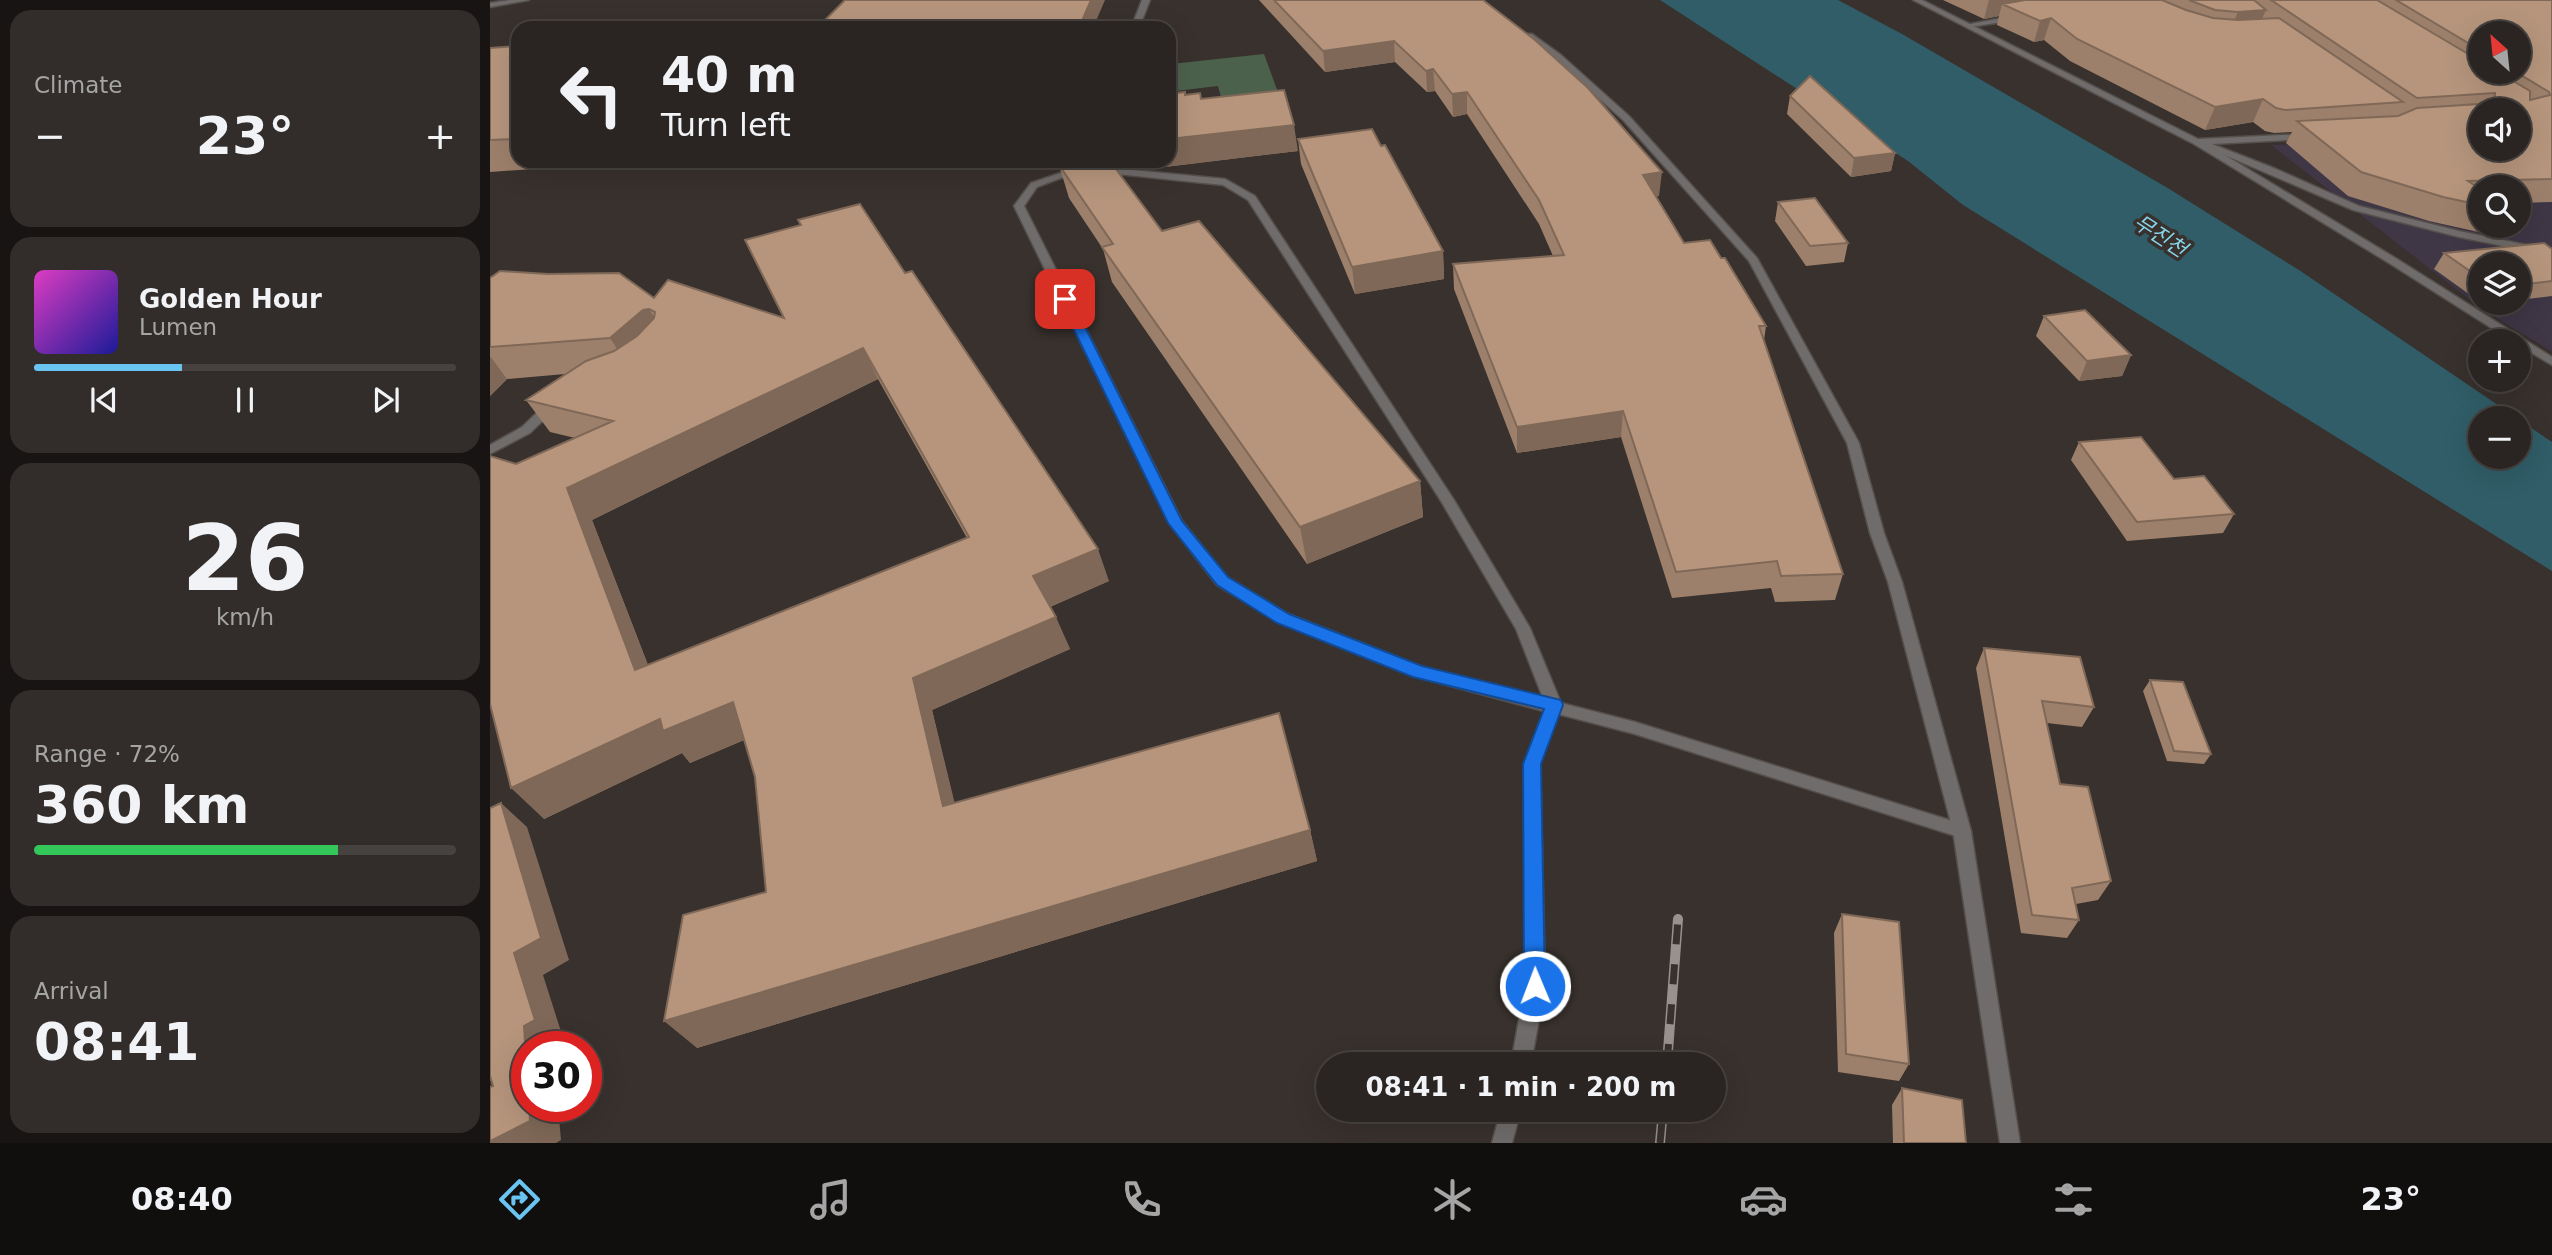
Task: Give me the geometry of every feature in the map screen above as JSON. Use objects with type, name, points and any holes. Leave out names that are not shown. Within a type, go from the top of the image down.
[{"type":"street","points":[[490,5],[525,0]]},
{"type":"street","points":[[1138,21],[1146,0]]},
{"type":"street","points":[[1917,0],[2197,142],[2552,362]]},
{"type":"street","points":[[1969,25],[2016,17]]},
{"type":"street","points":[[1515,26],[1558,57],[1624,117],[1753,260],[1853,443],[1877,533],[1895,582],[1962,831],[2010,1143]]},
{"type":"street","points":[[2197,142],[2319,136]]},
{"type":"street","points":[[2197,142],[2273,171],[2356,208],[2459,234],[2552,253]]},
{"type":"street","points":[[1068,168],[1034,185],[1019,206],[1175,523],[1222,581],[1283,618],[1419,672],[1554,705],[1962,831]]},
{"type":"street","points":[[1090,168],[1225,182],[1252,198],[1447,500],[1516,616],[1554,705],[1532,764],[1535,986],[1523,1052]]},
{"type":"street","points":[[490,450],[526,430],[550,406],[565,396]]},
{"type":"street","points":[[1502,1143],[1508,1122]]},
{"type":"shaded area","points":[[2468,138],[2468,161],[2505,161],[2552,184],[2552,352],[2531,339],[2531,329],[2515,329],[2492,315],[2531,315],[2531,252],[2468,252],[2468,298],[2271,145]]},
{"type":"green space","points":[[1264,54],[1279,95],[1222,101],[1218,86],[1176,91],[1176,63]]},
{"type":"water","name":"무진천","points":[[1660,0],[1838,0],[1902,34],[2166,187],[2299,270],[2468,385],[2468,392],[2479,392],[2499,406],[2468,406],[2468,469],[2531,469],[2531,428],[2552,442],[2552,571],[1963,205],[1908,161]]},
{"type":"building","points":[[845,0],[1091,0],[1082,21],[824,21]]},
{"type":"building","points":[[1274,0],[1483,0],[1535,40],[1588,88],[1662,172],[1643,175],[1684,243],[1710,240],[1721,258],[1725,258],[1766,326],[1759,326],[1843,574],[1781,576],[1777,561],[1676,572],[1623,411],[1517,427],[1453,264],[1564,255],[1539,200],[1467,92],[1452,94],[1433,69],[1426,71],[1394,41],[1323,51]]},
{"type":"building","points":[[2025,0],[2162,0],[2213,18],[2279,18],[2403,102],[2285,110],[2276,108],[2263,99],[2215,107],[2077,39],[2051,18],[2040,21],[2002,4]]},
{"type":"building","points":[[2189,0],[2254,0],[2266,10],[2215,10]]},
{"type":"building","points":[[2271,0],[2377,0],[2468,54],[2468,84],[2518,84],[2530,91],[2530,98],[2494,98],[2495,93],[2417,98]]},
{"type":"building","points":[[2396,0],[2552,0],[2552,179],[2531,180],[2531,175],[2468,175],[2468,202],[2443,197],[2361,172],[2297,121],[2398,116],[2417,108],[2468,105],[2468,161],[2531,161],[2531,100],[2550,95],[2531,81],[2531,21],[2468,21],[2468,43]]},
{"type":"building","points":[[511,46],[511,139],[490,140],[490,48]]},
{"type":"building","points":[[1810,76],[1895,153],[1854,158],[1790,96]]},
{"type":"building","points":[[1284,90],[1294,125],[1176,138],[1176,93],[1200,93],[1201,99]]},
{"type":"building","points":[[1372,129],[1381,146],[1385,145],[1443,251],[1352,267],[1298,139]]},
{"type":"building","points":[[1061,168],[1115,168],[1162,231],[1199,221],[1420,481],[1300,527],[1102,247],[1113,244]]},
{"type":"building","points":[[1815,198],[1848,243],[1810,246],[1778,202]]},
{"type":"building","points":[[860,204],[905,273],[912,271],[1098,549],[1033,576],[1056,617],[913,678],[943,806],[1279,713],[1310,830],[664,1021],[683,915],[766,892],[755,777],[733,702],[663,731],[660,719],[511,788],[490,704],[490,456],[516,464],[613,421],[526,400],[586,361],[614,351],[637,336],[654,318],[655,312],[643,310],[610,338],[490,347],[490,278],[500,271],[548,274],[619,273],[654,298],[668,280],[784,318],[745,240],[801,225],[798,220]],"holes":[[[863,348],[969,537],[635,670],[567,488]]]},
{"type":"building","points":[[2544,243],[2552,249],[2552,281],[2531,283],[2531,252],[2468,252],[2468,270],[2444,253]]},
{"type":"building","points":[[2085,310],[2131,355],[2087,361],[2044,316]]},
{"type":"building","points":[[2141,437],[2174,479],[2204,476],[2234,514],[2137,522],[2079,442]]},
{"type":"building","points":[[1984,648],[2080,657],[2094,707],[2042,701],[2060,784],[2088,787],[2111,881],[2072,888],[2079,920],[2032,915]]},
{"type":"building","points":[[2150,680],[2183,682],[2211,754],[2174,751]]},
{"type":"building","points":[[501,803],[541,938],[514,953],[535,1020],[524,1026],[524,1031],[511,1031],[511,1122],[528,1122],[490,1141],[490,1087],[493,1086],[490,1076],[490,808]]},
{"type":"building","points":[[1842,914],[1899,922],[1909,1064],[1846,1054]]},
{"type":"building","points":[[1902,1088],[1962,1100],[1966,1143],[1904,1143]]},
{"type":"railway","points":[[1668,1052],[1678,919]]},
{"type":"railway","points":[[1660,1143],[1662,1122]]},
{"type":"route","points":[[1065,299],[1175,523],[1222,581],[1283,618],[1419,672],[1554,705],[1532,764],[1535,986]]}]
